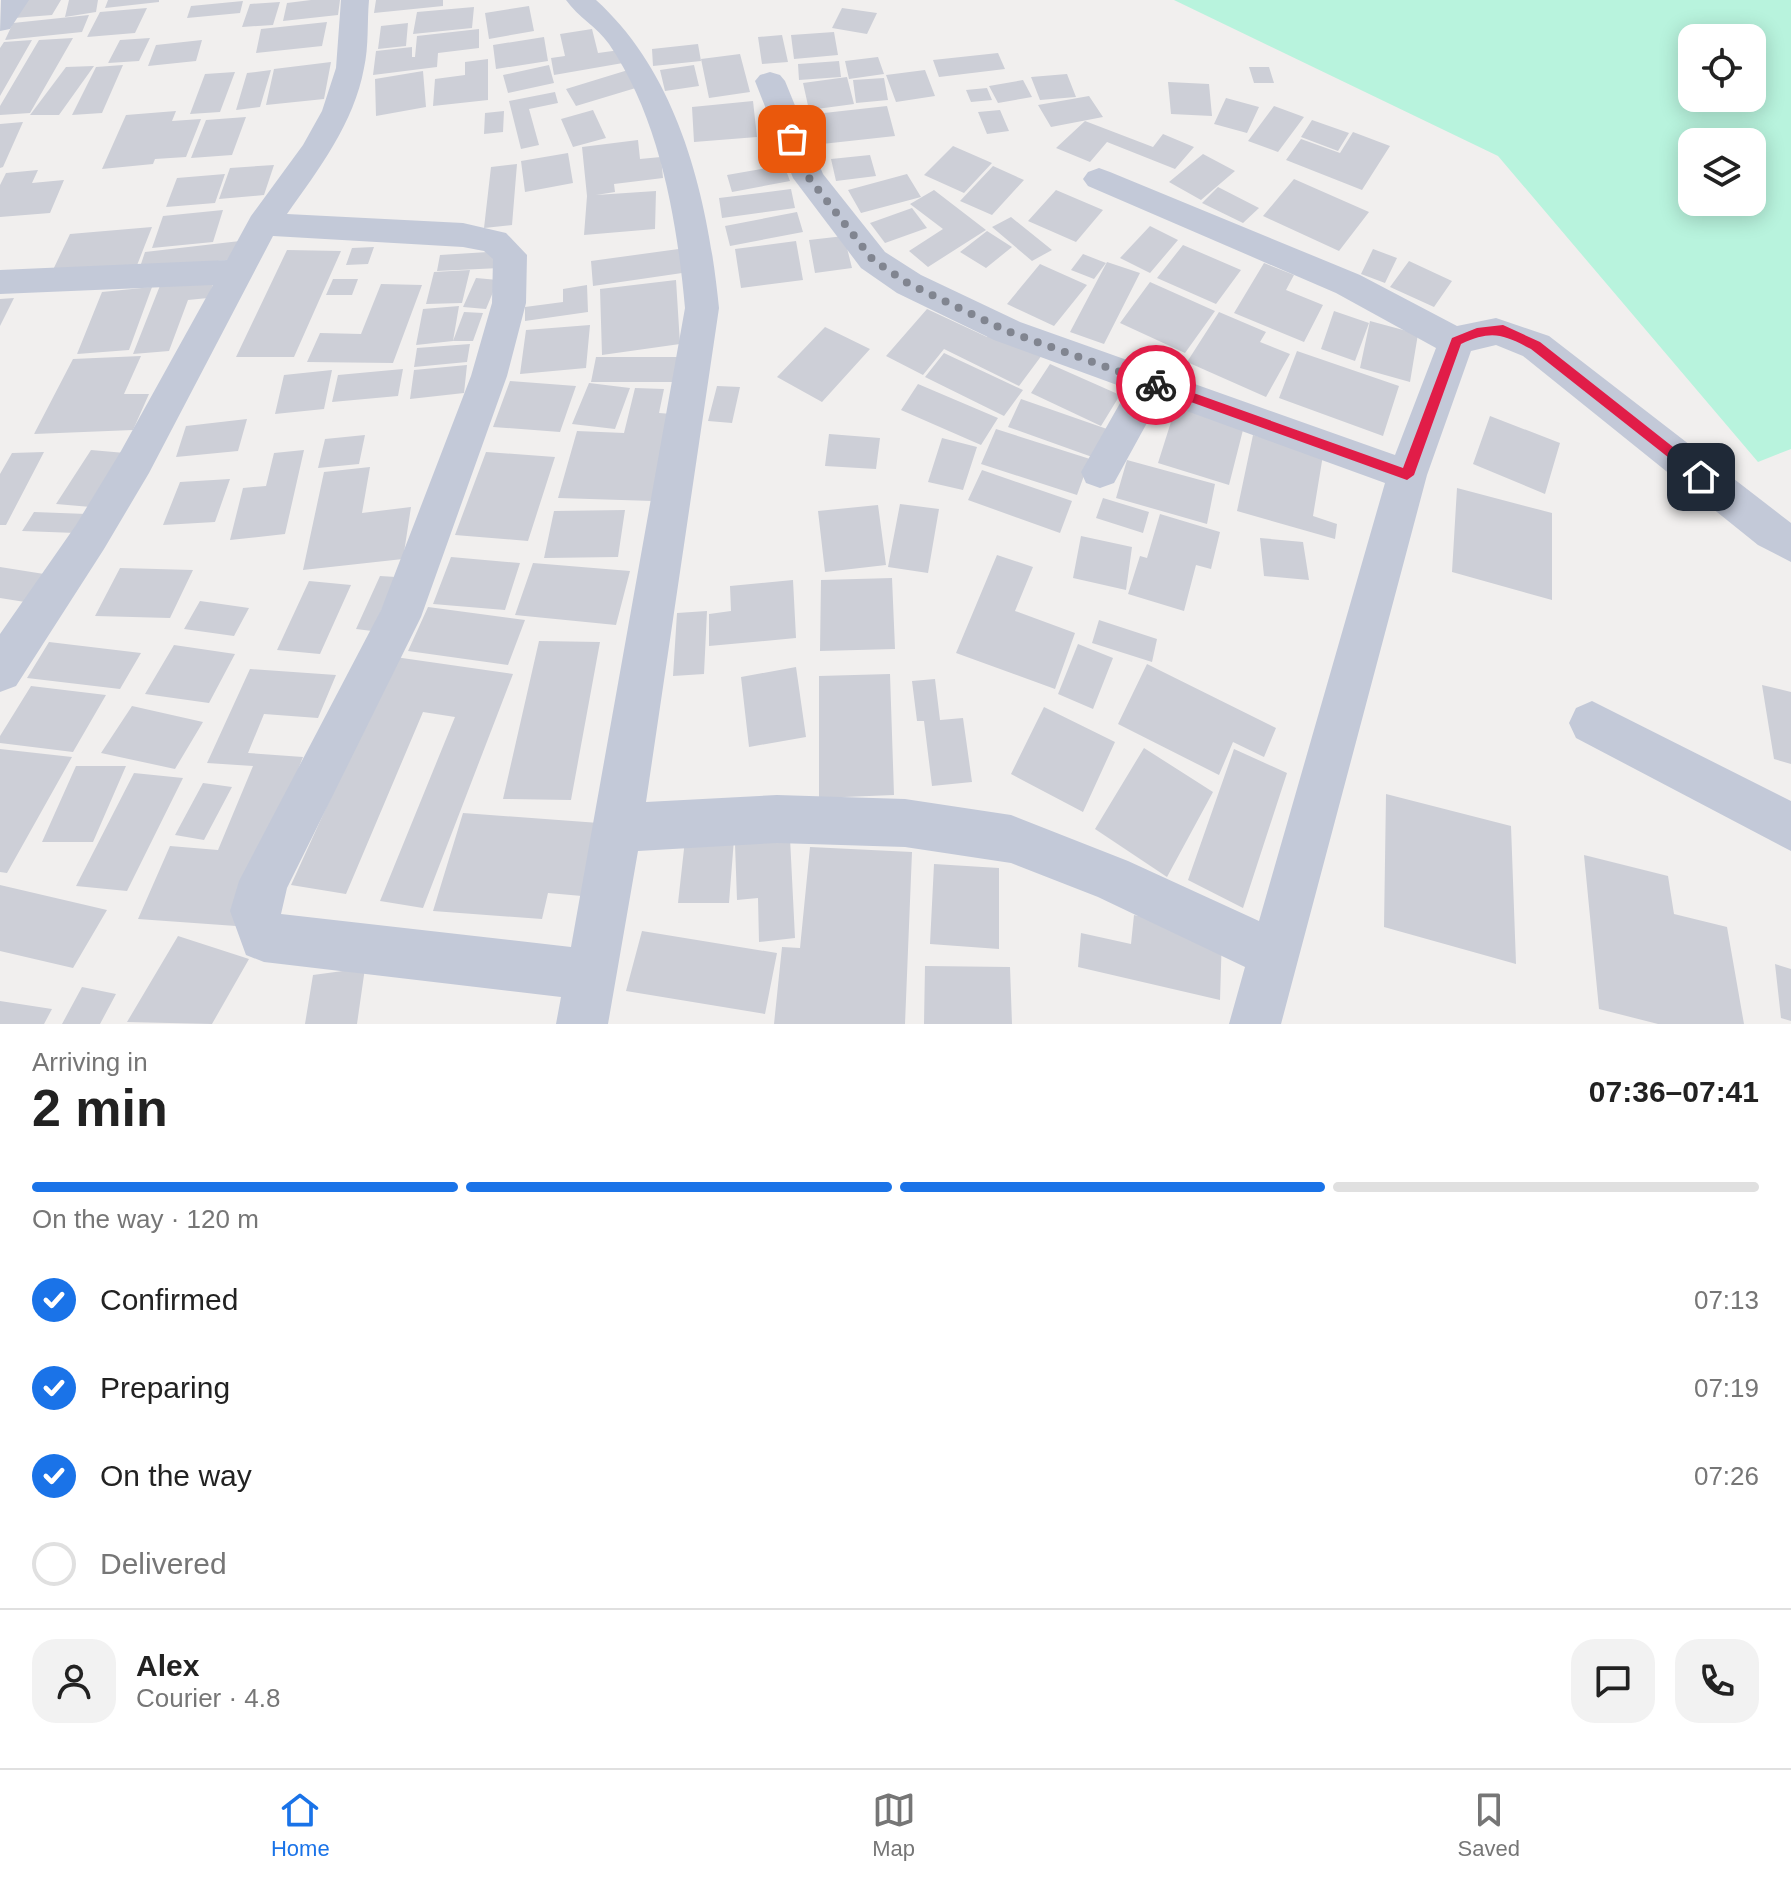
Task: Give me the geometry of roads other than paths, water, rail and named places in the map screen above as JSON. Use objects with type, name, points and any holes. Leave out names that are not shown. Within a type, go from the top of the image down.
[{"type":"street","points":[[0,23],[15,0]]},
{"type":"street","points":[[0,671],[128,475],[263,224],[318,146],[337,109],[350,69],[355,0]]},
{"type":"street","points":[[580,0],[622,42],[659,114],[693,234],[702,308],[618,828],[582,1024]]},
{"type":"street","points":[[770,81],[809,178],[873,260],[909,284],[1007,331],[1407,475]]},
{"type":"street","points":[[1099,179],[1348,284],[1456,342]]},
{"type":"street","points":[[263,224],[463,235],[494,241],[510,255],[509,303],[489,376],[400,617],[264,881],[255,911],[264,937],[591,975]]},
{"type":"street","points":[[0,282],[238,272]]},
{"type":"street","points":[[1255,1024],[1407,475],[1456,342],[1477,332],[1503,330],[1536,346],[1772,533],[1791,544]]},
{"type":"street","points":[[1100,472],[1150,383]]},
{"type":"street","points":[[1592,723],[1791,827]]},
{"type":"street","points":[[618,828],[777,819],[889,822],[1011,839],[1111,878],[1276,955]]}]
